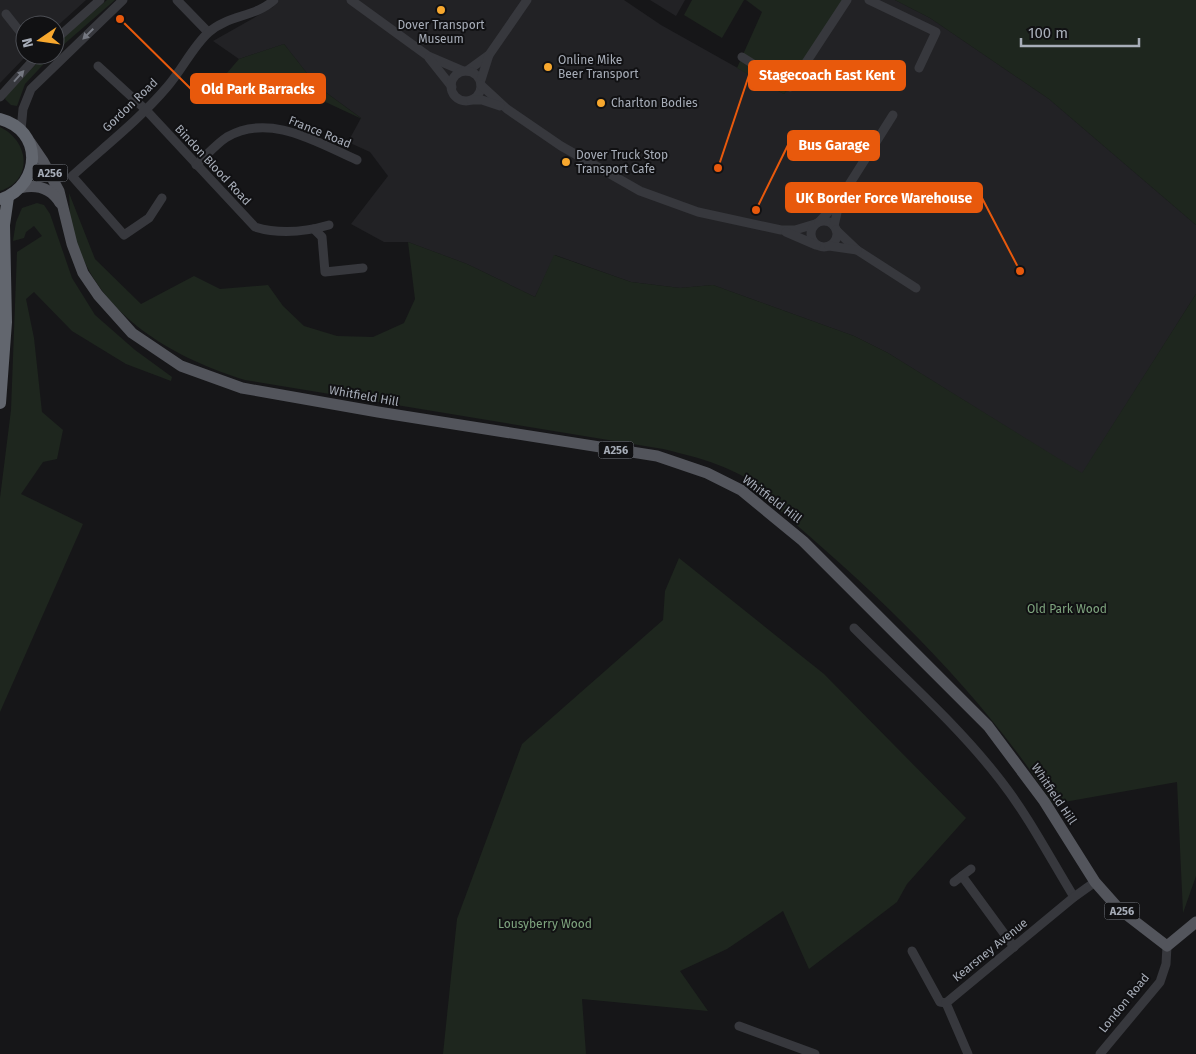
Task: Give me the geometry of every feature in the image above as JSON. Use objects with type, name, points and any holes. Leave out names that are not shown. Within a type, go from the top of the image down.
[{"type":"highway","points":[[0,119],[12,123],[24,135],[32,152],[32,165],[28,178],[20,188],[4,198],[7,288],[0,403]]},
{"type":"main road","name":"Whitfield Hill","points":[[24,135],[50,172],[59,192],[72,244],[83,273],[114,315],[155,350],[181,366],[205,377],[242,388],[378,412],[657,456],[708,473],[740,490],[803,541],[988,726],[1044,801],[1095,882],[1120,909],[1166,946]]},
{"type":"main road","name":"Whitfield Hill","points":[[20,188],[33,186],[44,188],[58,200],[63,212]]},
{"type":"main road","points":[[1166,946],[1196,922]]},
{"type":"street","points":[[65,31],[100,0]]},
{"type":"street","points":[[24,135],[22,109],[31,89],[123,0]]},
{"type":"street","points":[[177,0],[208,32]]},
{"type":"street","name":"Gordon Road","points":[[162,198],[149,218],[124,235],[72,176],[146,110],[167,87],[208,32],[223,22],[266,8],[274,0]]},
{"type":"street","points":[[351,0],[428,56],[475,74],[481,83],[507,109],[601,170],[640,191],[698,212],[782,230],[824,246],[835,241],[835,228],[840,199]]},
{"type":"street","points":[[469,100],[477,97],[489,55],[527,0]]},
{"type":"street","points":[[742,57],[790,87],[847,0]]},
{"type":"street","points":[[869,0],[936,32],[919,68]]},
{"type":"street","points":[[6,14],[15,25]]},
{"type":"street","points":[[452,87],[453,79],[489,55]]},
{"type":"street","points":[[428,56],[452,87],[458,98],[482,100],[507,109]]},
{"type":"street","points":[[0,97],[29,65]]},
{"type":"street","name":"Bindon Blood Road","points":[[98,66],[146,110],[255,227],[270,232],[314,229],[329,224]]},
{"type":"street","points":[[857,250],[824,246],[813,242],[810,235],[817,223],[840,199],[893,115]]},
{"type":"street","name":"France Road","points":[[196,165],[228,137],[255,128],[269,127],[294,132],[357,160]]},
{"type":"street","points":[[782,230],[795,230],[827,221],[857,250],[916,288]]},
{"type":"street","points":[[314,229],[322,237],[325,272],[363,268]]},
{"type":"street","points":[[854,628],[964,737],[1001,781],[1022,811],[1074,897]]},
{"type":"street","points":[[954,882],[971,869]]},
{"type":"street","points":[[962,876],[1014,947]]},
{"type":"street","name":"Kearsney Avenue","points":[[946,1003],[1074,897],[1095,882]]},
{"type":"street","name":"London Road","points":[[1100,1054],[1160,982],[1166,964],[1166,946]]},
{"type":"street","points":[[912,951],[940,1002],[946,1003],[968,1054]]},
{"type":"street","points":[[739,1026],[815,1054]]},
{"type":"shaded area","points":[[0,0],[86,0],[65,19],[65,15],[15,15],[15,65],[17,65],[0,83]]},
{"type":"shaded area","points":[[279,0],[624,0],[661,25],[784,94],[851,0],[895,0],[930,18],[1049,99],[1196,225],[1196,294],[1082,474],[888,353],[854,336],[713,285],[680,288],[631,282],[555,255],[535,297],[467,264],[408,242],[384,242],[351,224],[388,176],[370,152],[348,142],[361,118],[317,86],[284,44],[239,59],[213,41],[273,7]]},
{"type":"shaded area","points":[[650,0],[685,0],[676,16]]},
{"type":"green space","points":[[107,0],[115,0],[65,43],[65,36]]},
{"type":"green space","points":[[692,0],[744,0],[722,38],[684,15]]},
{"type":"green space","points":[[746,0],[851,0],[784,94],[737,68],[762,12]]},
{"type":"green space","points":[[895,0],[1196,0],[1196,225],[1049,99],[930,18]]},
{"type":"green space","points":[[284,44],[317,86],[362,119],[291,86],[239,88],[224,95],[214,88],[239,59]]},
{"type":"green space","points":[[35,65],[43,65],[25,84],[17,106],[11,105],[5,99],[6,95]]},
{"type":"green space","points":[[0,127],[10,133],[17,141],[24,160],[23,170],[18,178],[11,186],[0,191]]},
{"type":"green space","name":"Old Park Wood","points":[[69,193],[95,259],[141,304],[194,276],[220,289],[268,285],[283,306],[304,326],[337,336],[373,337],[404,323],[415,299],[408,242],[467,264],[535,297],[554,255],[631,282],[680,288],[713,285],[854,336],[888,353],[1082,473],[1196,294],[1196,876],[1183,913],[1177,782],[1053,804],[993,721],[924,644],[850,572],[773,505],[773,496],[759,486],[721,466],[663,449],[245,380],[216,370],[188,358],[162,343],[138,326],[116,306],[97,283],[82,257],[71,223]]},
{"type":"green space","points":[[37,203],[44,205],[50,214],[72,278],[95,315],[135,350],[172,377],[171,381],[126,364],[72,331],[34,292],[26,299],[34,338],[42,412],[63,430],[57,459],[43,462],[21,494],[83,524],[0,712],[0,498],[11,410],[17,252],[42,236],[34,226],[26,232],[24,238],[13,241],[16,222],[22,208]]},
{"type":"green space","name":"Lousyberry Wood","points":[[679,558],[824,674],[966,818],[907,884],[897,902],[809,969],[783,911],[727,949],[680,971],[708,1011],[582,999],[586,1054],[443,1054],[457,919],[522,744],[663,620],[665,591]]},
{"type":"place","name":"Dover Transport Museum","points":[[441,10]]},
{"type":"place","name":"Old Park Barracks","points":[[120,19]]},
{"type":"place","name":"Online Mike Beer Transport","points":[[548,67]]},
{"type":"place","name":"Charlton Bodies","points":[[601,103]]},
{"type":"place","name":"Dover Truck Stop Transport Cafe","points":[[566,162]]},
{"type":"place","name":"Stagecoach East Kent","points":[[718,168]]},
{"type":"place","name":"Bus Garage","points":[[756,210]]},
{"type":"place","name":"UK Border Force Warehouse","points":[[1020,271]]}]
